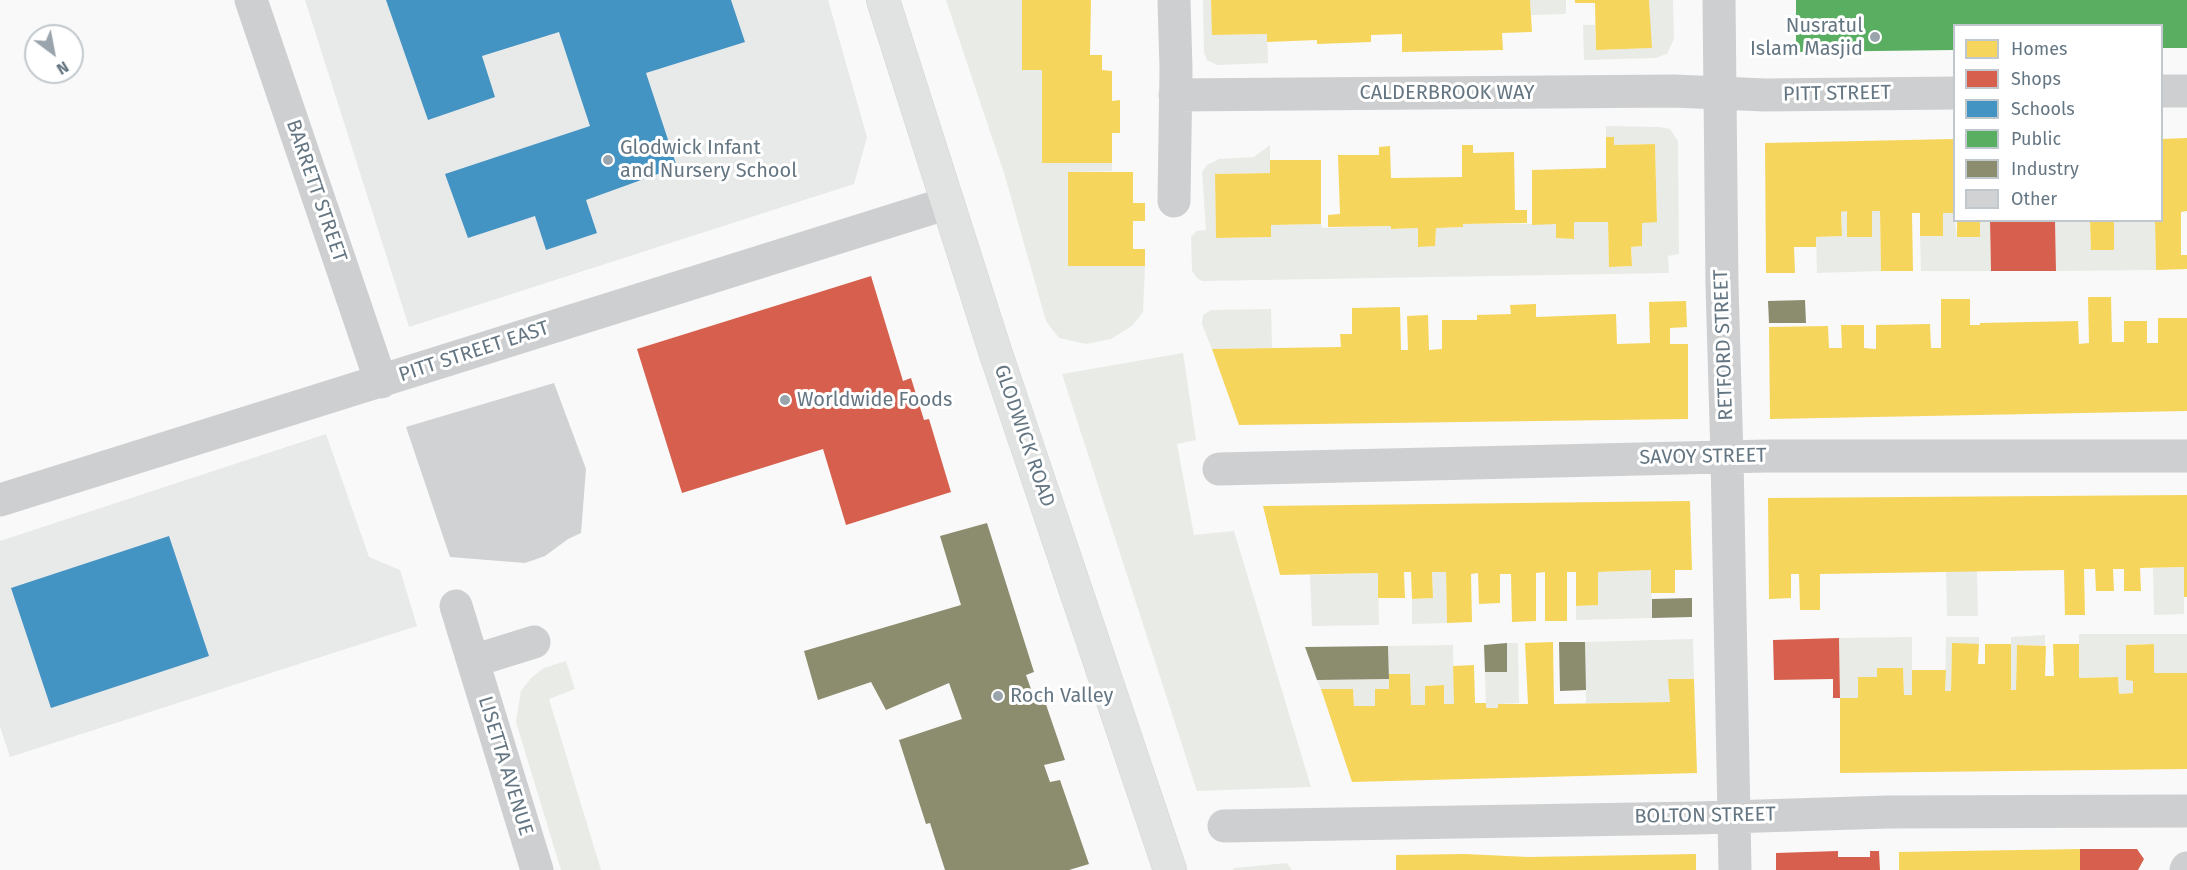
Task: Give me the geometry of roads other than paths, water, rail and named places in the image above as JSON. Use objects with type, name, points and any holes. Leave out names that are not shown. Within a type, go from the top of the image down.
[{"type":"main road","name":"GLODWICK ROAD","points":[[883,0],[995,351],[1170,870]]},
{"type":"street","name":"BARRETT STREET","points":[[251,0],[381,382]]},
{"type":"street","points":[[1174,0],[1174,201]]},
{"type":"street","name":"RETFORD STREET","points":[[1719,0],[1735,870]]},
{"type":"street","points":[[2163,91],[2187,90]]},
{"type":"street","name":"CALDERBROOK WAY","points":[[1175,95],[1719,92]]},
{"type":"street","name":"PITT STREET","points":[[1719,92],[1766,95],[1953,93]]},
{"type":"street","name":"PITT STREET EAST","points":[[0,500],[948,202]]},
{"type":"street","name":"SAVOY STREET","points":[[1220,469],[1727,457],[2187,456]]},
{"type":"street","name":"LISETTA AVENUE","points":[[456,606],[537,870]]},
{"type":"street","points":[[473,661],[534,642]]},
{"type":"street","name":"BOLTON STREET","points":[[1224,826],[1888,812],[2187,811]]},
{"type":"place","name":"Nusratul Islam Masjid","points":[[1875,37]]},
{"type":"place","name":"Glodwick Infant and Nursery School","points":[[608,160]]},
{"type":"place","name":"Worldwide Foods","points":[[785,400]]},
{"type":"place","name":"Roch Valley","points":[[998,696]]}]
